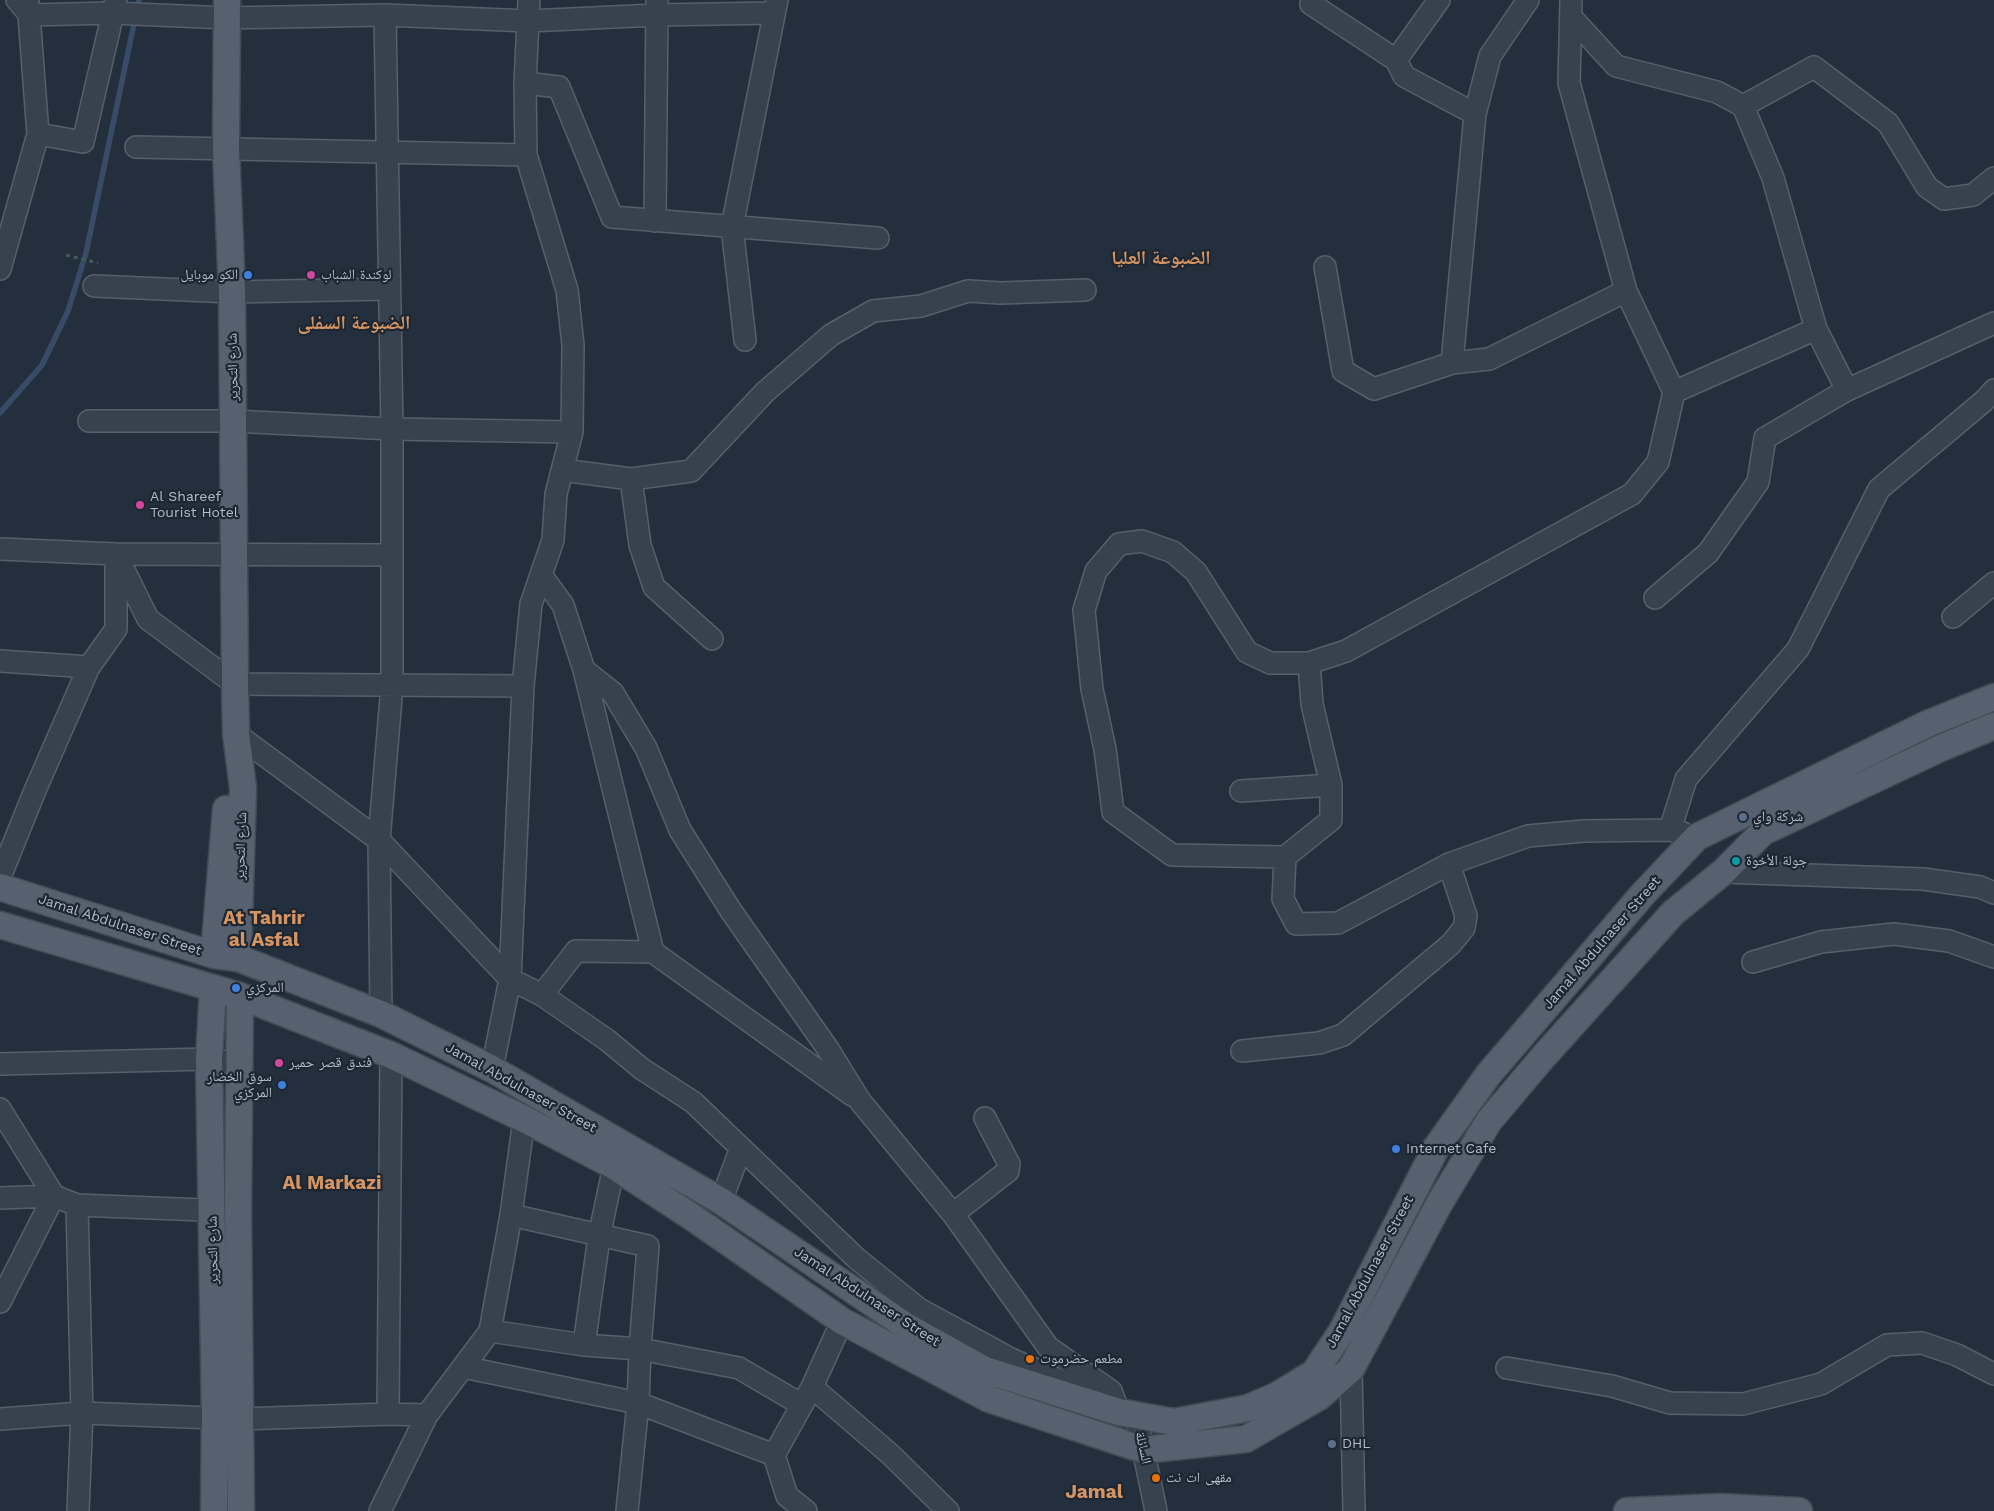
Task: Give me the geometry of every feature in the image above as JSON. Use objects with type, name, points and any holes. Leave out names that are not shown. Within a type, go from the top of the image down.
[{"type":"main road","name":"شارع التحرير","points":[[226,957],[243,788],[236,734],[232,292],[226,149],[227,9]]},
{"type":"main road","name":"Jamal Abdulnaser Street","points":[[0,887],[226,957],[381,1014],[492,1069],[722,1201],[906,1326],[985,1370],[1123,1410],[1174,1422],[1248,1408],[1276,1396],[1314,1373],[1342,1331],[1436,1148],[1494,1068],[1643,894],[1697,837],[1928,724],[1994,697]]},
{"type":"main road","name":"Jamal Abdulnaser Street","points":[[0,924],[240,996],[391,1055],[524,1118],[614,1166],[692,1217],[842,1321],[989,1399],[1144,1450],[1246,1438],[1319,1398],[1351,1369],[1439,1204],[1489,1121],[1544,1056],[1673,912],[1723,872],[1763,832],[1934,751],[1994,726]]},
{"type":"main road","points":[[1697,837],[1716,835],[1723,838],[1728,844],[1731,852],[1723,872]]},
{"type":"main road","name":"شارع التحرير","points":[[213,989],[210,1059],[215,1418],[214,1511]]},
{"type":"main road","name":"شارع التحرير","points":[[240,996],[238,1211],[241,1511]]},
{"type":"main road","points":[[1627,1511],[1720,1509],[1799,1511]]},
{"type":"street","points":[[1396,60],[1439,0]]},
{"type":"street","points":[[1452,363],[1475,114],[1490,56],[1528,0]]},
{"type":"street","points":[[1311,4],[1396,60],[1404,76],[1475,114]]},
{"type":"street","points":[[0,269],[38,134],[25,5],[117,9],[155,15],[227,9],[295,8],[385,15],[657,7],[775,6],[732,227],[745,340]]},
{"type":"street","points":[[655,221],[657,7]]},
{"type":"street","points":[[38,134],[84,142],[117,9]]},
{"type":"street","points":[[1572,9],[1616,66],[1717,92],[1743,106],[1772,178],[1816,329],[1847,390]]},
{"type":"street","points":[[1309,663],[1312,704],[1331,785],[1330,820],[1285,857],[1172,855],[1113,812],[1105,749],[1092,688],[1084,610],[1096,571],[1119,544],[1142,540],[1173,552],[1196,572],[1247,652],[1270,663],[1309,663],[1346,651],[1632,494],[1658,462],[1674,392],[1626,290],[1569,83],[1572,9]]},
{"type":"street","points":[[492,1069],[510,979],[523,686],[531,604],[553,540],[556,494],[572,432],[573,345],[567,290],[526,155],[525,83],[529,10]]},
{"type":"street","points":[[381,1014],[379,840],[392,686],[392,428],[385,15]]},
{"type":"street","points":[[1743,106],[1814,67],[1888,123],[1927,187],[1944,199],[1973,195],[1994,178]]},
{"type":"street","points":[[525,83],[559,87],[612,217],[878,238]]},
{"type":"street","points":[[136,147],[526,155]]},
{"type":"street","points":[[1325,267],[1343,371],[1374,389],[1452,363],[1489,359],[1626,290]]},
{"type":"street","points":[[94,286],[232,292],[389,289]]},
{"type":"street","points":[[562,470],[631,479],[690,471],[765,392],[831,334],[873,311],[921,306],[968,291],[1001,293],[1085,290]]},
{"type":"street","points":[[1655,598],[1708,553],[1758,482],[1765,438],[1847,390],[1994,323]]},
{"type":"street","points":[[1674,392],[1816,329]]},
{"type":"street","points":[[1670,830],[1686,779],[1798,649],[1879,489],[1984,401],[1994,390]]},
{"type":"street","points":[[89,421],[233,420],[392,428],[572,432]]},
{"type":"street","points":[[631,479],[640,545],[654,588],[712,639]]},
{"type":"street","points":[[0,549],[116,554],[392,555]]},
{"type":"street","points":[[0,877],[36,788],[89,667],[116,630],[116,554]]},
{"type":"street","points":[[116,554],[148,619],[235,684],[523,686]]},
{"type":"street","points":[[541,575],[563,605],[584,670],[653,952]]},
{"type":"street","points":[[1953,617],[1994,584]]},
{"type":"street","points":[[0,661],[89,667]]},
{"type":"street","points":[[584,670],[613,693],[646,748],[680,830],[731,911],[828,1049],[860,1101],[953,1214],[1048,1347],[1110,1391],[1123,1410]]},
{"type":"street","points":[[236,734],[379,840],[510,979],[542,995],[607,1040],[642,1069],[693,1102],[856,1258],[919,1309],[1011,1359],[1123,1410]]},
{"type":"street","points":[[1241,791],[1331,785]]},
{"type":"street","points":[[1285,857],[1282,899],[1296,924],[1338,924],[1449,864],[1528,836],[1584,831],[1670,830],[1697,837]]},
{"type":"street","points":[[1242,1051],[1319,1044],[1343,1035],[1451,944],[1464,928],[1466,916],[1449,864]]},
{"type":"street","points":[[1723,872],[1923,879],[1980,887],[1994,893]]},
{"type":"street","points":[[1753,962],[1821,942],[1894,934],[1949,941],[1994,957]]},
{"type":"street","points":[[542,995],[576,951],[653,952],[860,1101]]},
{"type":"street","points":[[388,1414],[391,1055]]},
{"type":"street","points":[[0,1064],[210,1059],[239,1064]]},
{"type":"street","points":[[0,1109],[54,1196]]},
{"type":"street","points":[[380,1511],[427,1415],[490,1331],[511,1216],[524,1118]]},
{"type":"street","points":[[953,1214],[1008,1171],[1009,1164],[984,1118]]},
{"type":"street","points":[[722,1201],[741,1148]]},
{"type":"street","points":[[584,1346],[599,1237],[614,1166]]},
{"type":"street","points":[[0,1198],[54,1196],[77,1205],[238,1211]]},
{"type":"street","points":[[0,1302],[54,1196]]},
{"type":"street","points":[[77,1205],[82,1413],[78,1511]]},
{"type":"street","points":[[511,1216],[599,1237],[648,1246],[638,1403],[627,1511]]},
{"type":"street","points":[[806,1511],[787,1496],[774,1455],[807,1396],[842,1321]]},
{"type":"street","points":[[490,1331],[584,1346],[640,1349],[739,1368],[807,1396],[891,1455],[948,1511]]},
{"type":"street","points":[[1508,1368],[1612,1386],[1670,1403],[1743,1404],[1820,1384],[1887,1345],[1922,1342],[1957,1355],[1994,1374]]},
{"type":"street","points":[[463,1367],[638,1403],[774,1455]]},
{"type":"street","points":[[1351,1369],[1354,1511]]},
{"type":"street","name":"السائلة","points":[[1123,1410],[1144,1450],[1156,1511]]},
{"type":"street","points":[[0,1419],[82,1413],[241,1419],[388,1414],[427,1415]]},
{"type":"path","points":[[66,255],[98,263]]},
{"type":"waterway","points":[[0,413],[42,365],[68,311],[86,253],[139,0]]},
{"type":"place","name":"الكو موبايل","points":[[248,275]]},
{"type":"place","name":"لوكندة الشباب","points":[[311,275]]},
{"type":"place","name":"Al Shareef Tourist Hotel","points":[[140,505]]},
{"type":"place","name":"شركة واي","points":[[1743,817]]},
{"type":"place","name":"جولة الأخوة","points":[[1736,861]]},
{"type":"place","name":"المركزي","points":[[236,988]]},
{"type":"place","name":"فندق قصر حمير","points":[[279,1063]]},
{"type":"place","name":"سوق الخضار المركزي","points":[[282,1085]]},
{"type":"place","name":"Internet Cafe","points":[[1396,1149]]},
{"type":"place","name":"مطعم حضرموت","points":[[1030,1359]]},
{"type":"place","name":"DHL","points":[[1332,1444]]},
{"type":"place","name":"مقهى ات نت","points":[[1156,1478]]},
{"type":"district","name":"الضبوعة العليا","points":[[1161,258]]},
{"type":"district","name":"الضبوعة السفلى","points":[[354,323]]},
{"type":"district","name":"At Tahrir al Asfal","points":[[264,929]]},
{"type":"district","name":"Al Markazi","points":[[332,1183]]},
{"type":"district","name":"Jamal","points":[[1094,1492]]}]
